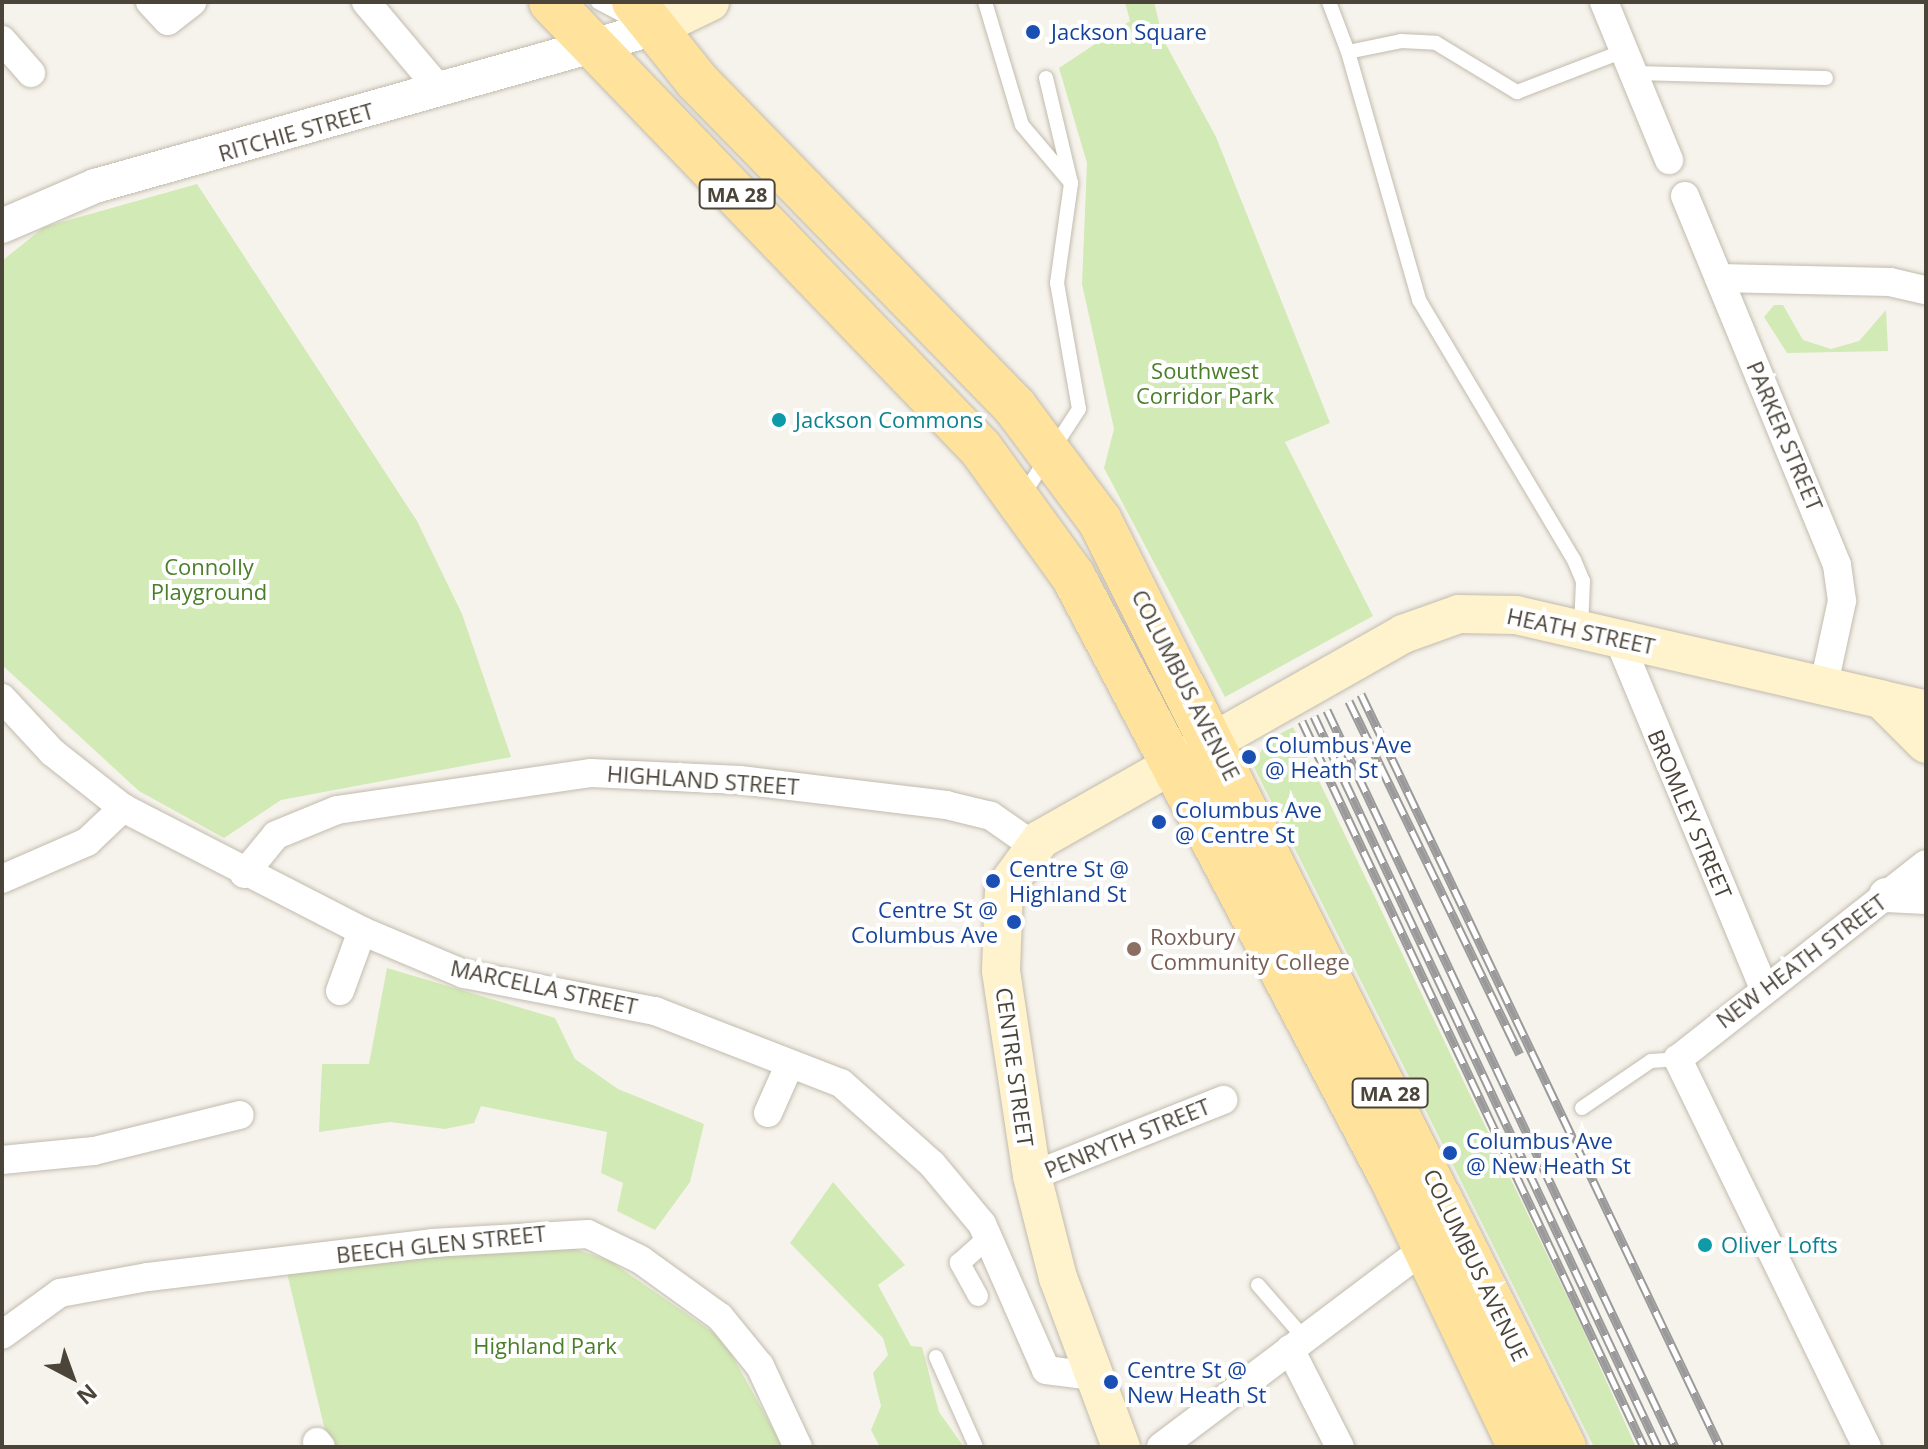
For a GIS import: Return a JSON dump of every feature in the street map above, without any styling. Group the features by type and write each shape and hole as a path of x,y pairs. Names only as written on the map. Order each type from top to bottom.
{"main road":[{"name":"COLUMBUS AVENUE","path":"551,2 618,18 697,81 1053,452 1119,553 1564,1447"},
{"path":"618,18 710,2"},
{"name":"COLUMBUS AVENUE","path":"618,18 973,440 1020,500 1103,625 1426,1247 1520,1447"},
{"name":"HEATH STREET","path":"1174,762 1447,616 1501,613 1877,695 1926,710"},
{"path":"1877,695 1926,744"},
{"name":"CENTRE STREET","path":"1121,1447 1092,1376 1032,1176 999,917 1008,881 1034,846 1174,762"}],"street":[{"path":"150,2 168,21 192,2"},
{"path":"366,2 440,90"},
{"path":"1604,2 1669,160"},
{"name":"RITCHIE STREET","path":"2,226 95,186 440,90 618,18"},
{"path":"2,40 31,73"},
{"name":"PARKER STREET","path":"1685,196 1837,565 1842,601 1824,684"},
{"path":"1719,278 1890,282 1926,290"},
{"name":"BROMLEY STREET","path":"1618,638 1764,989"},
{"name":"MARCELLA STREET","path":"2,698 52,752 123,808 244,874 362,931 464,974 655,1011 788,1068 858,1094 932,1164 989,1237 1038,1360 1046,1370 1092,1376"},
{"name":"HIGHLAND STREET","path":"244,874 276,835 337,810 591,773 740,780 946,805 991,816 1034,846"},
{"path":"2,879 87,842 123,808"},
{"name":"NEW HEATH STREET","path":"1678,1059 1926,864"},
{"path":"1886,895 1926,897"},
{"path":"340,991 362,931"},
{"path":"1678,1059 1867,1447"},
{"path":"768,1113 788,1068"},
{"name":"PENRYTH STREET","path":"1032,1176 1223,1100"},
{"path":"2,1160 94,1151 240,1115"},
{"name":"BEECH GLEN STREET","path":"2,1335 60,1293 148,1277 432,1243 588,1234 641,1260 720,1317 760,1366 798,1447"},
{"path":"978,1296 960,1263 989,1237"},
{"path":"1161,1447 1426,1247"},
{"path":"1297,1343 1340,1447"}],"lane":[{"path":"985,2 1022,125 1071,183"},
{"path":"1329,2 1348,52 1419,300 1574,560 1583,581 1581,630"},
{"path":"1348,52 1401,41 1436,43 1517,92 1629,62 1826,78"},
{"path":"1020,500 1079,409 1059,267 1071,183 1046,78"},
{"path":"1582,1108 1651,1061 1678,1059"},
{"path":"1258,1285 1297,1343"},
{"path":"936,1357 976,1447"}],"green space":[{"name":"Southwest Corridor Park","path":"1125,2 1154,2 1163,39 1216,137 1330,423 1285,442 1373,616 1225,697 1104,468 1114,429 1082,284 1087,163 1059,68 1130,21"},
{"name":"Connolly Playground","path":"197,184 417,521 462,614 511,757 281,800 224,838 139,791 2,665 2,261 44,227"},
{"path":"1774,305 1783,305 1803,340 1831,349 1859,341 1886,310 1888,351 1787,353 1764,317"},
{"path":"1293,727 1580,1323 1636,1447 1594,1447 1253,765 1268,740"},
{"path":"387,968 555,1018 575,1059 618,1089 704,1124 690,1182 655,1230 617,1211 623,1183 601,1173 607,1132 481,1106 474,1123 445,1129 390,1122 319,1132 322,1064 369,1064"},
{"path":"833,1182 905,1265 878,1285 911,1346 922,1347 939,1412 964,1447 880,1447 871,1430 881,1406 873,1373 888,1355 883,1338 790,1243"},
{"name":"Highland Park","path":"555,1242 610,1261 723,1339 783,1447 329,1447 287,1273"}],"railway":[{"path":"1361,694 1720,1447"},
{"path":"1349,701 1520,1054"},
{"path":"1327,710 1675,1447"},
{"path":"1314,716 1658,1447"},
{"path":"1302,721 1644,1447"}],"place":[{"name":"Jackson Square","path":"1033,32"},
{"name":"Jackson Commons","path":"779,420"},
{"name":"Columbus Ave @ Heath St","path":"1249,757"},
{"name":"Columbus Ave @ Centre St","path":"1159,822"},
{"name":"Centre St @ Highland St","path":"993,881"},
{"name":"Centre St @ Columbus Ave","path":"1014,922"},
{"name":"Roxbury Community College","path":"1134,949"},
{"name":"Columbus Ave @ New Heath St","path":"1450,1153"},
{"name":"Oliver Lofts","path":"1705,1245"},
{"name":"Centre St @ New Heath St","path":"1111,1382"}]}
